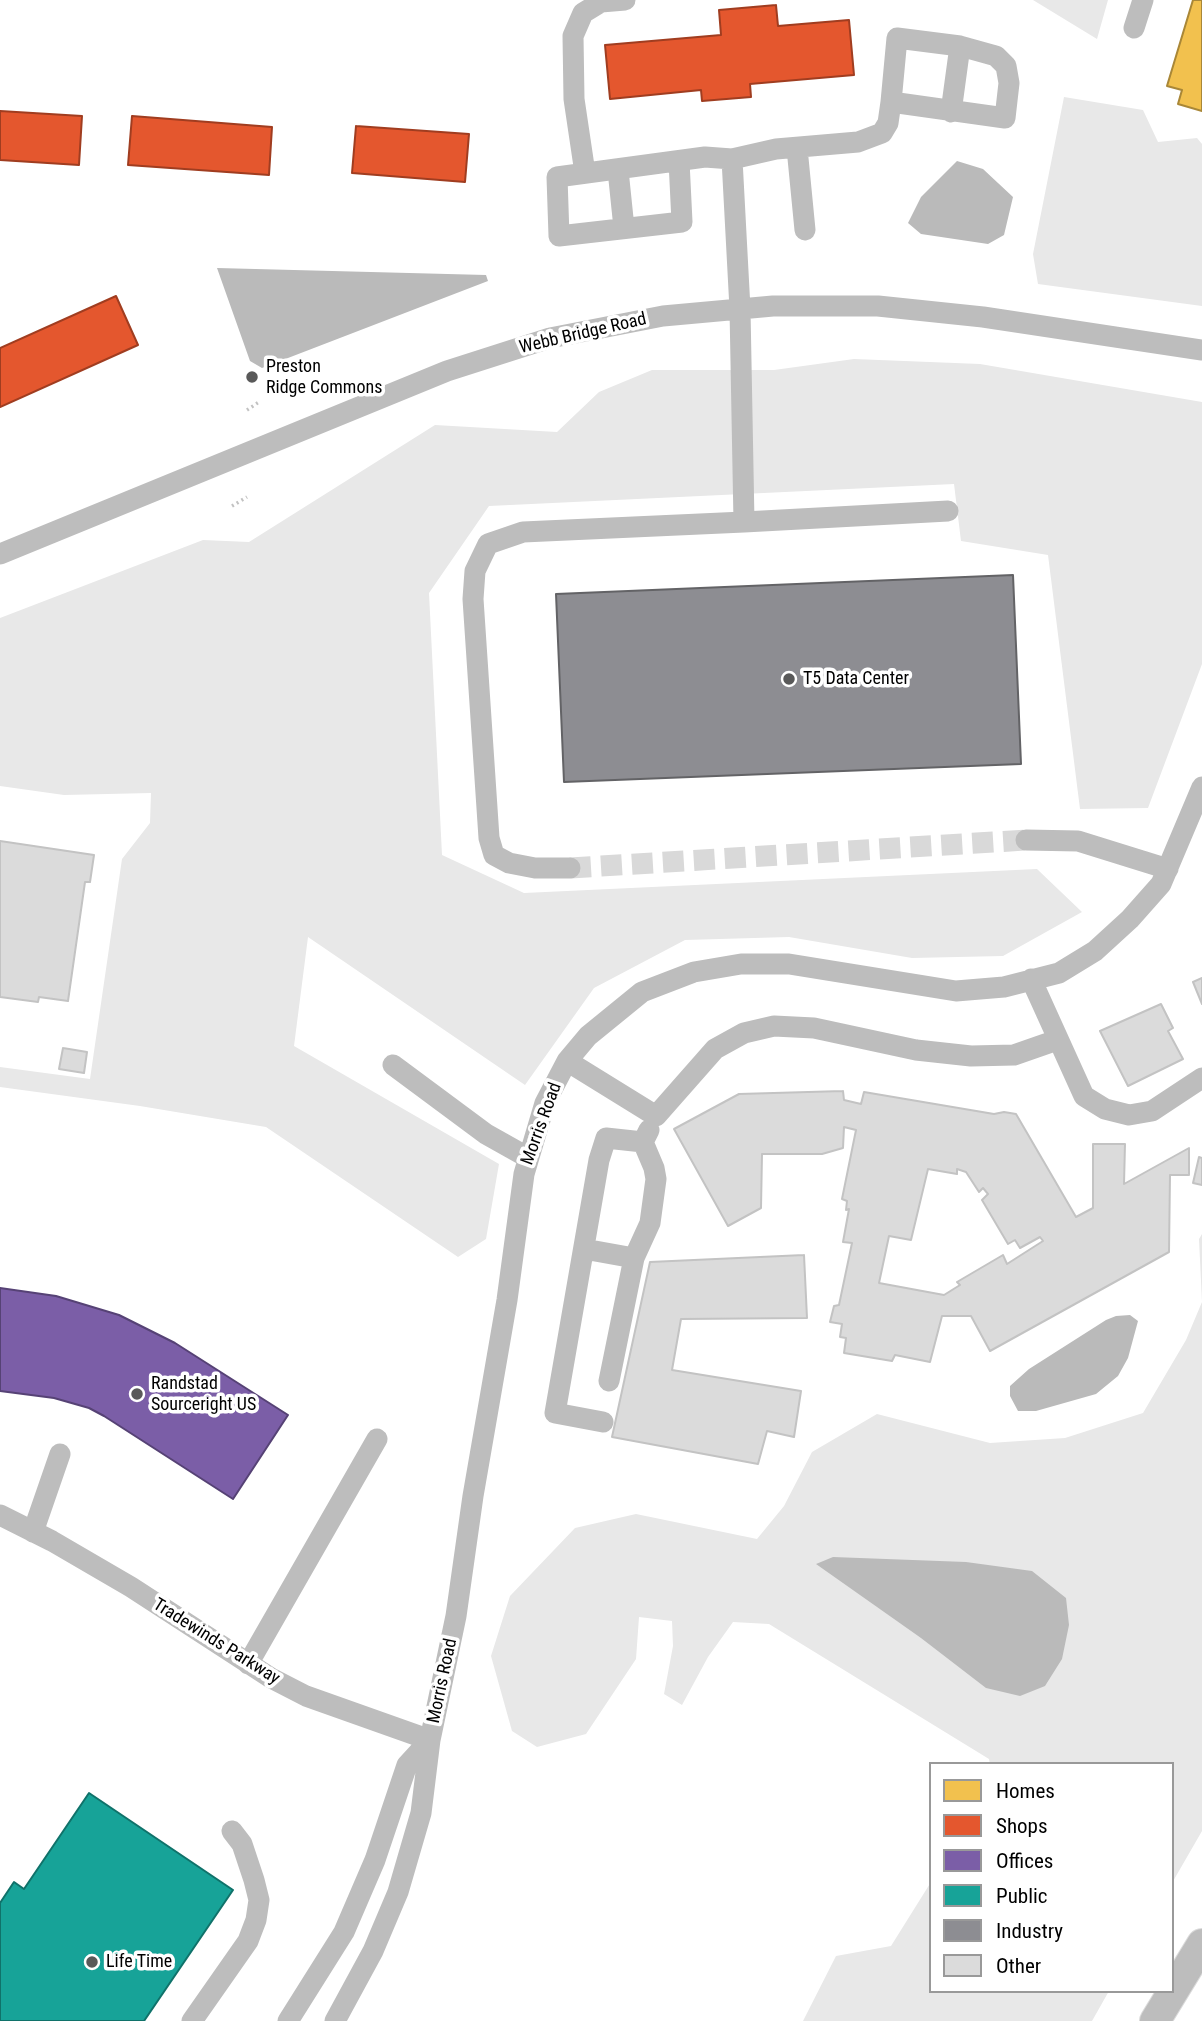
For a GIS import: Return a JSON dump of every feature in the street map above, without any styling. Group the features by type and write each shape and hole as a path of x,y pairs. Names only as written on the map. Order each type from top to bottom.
{"highway":[{"path":"1174,1990 1202,1944"},
{"path":"1155,2021 1172,1993"}],"street":[{"path":"585,173 574,99 573,36 583,13 601,2 625,0"},
{"path":"1134,28 1143,0"},
{"path":"679,161 682,222 559,236 557,177 705,157 732,159 776,149 858,142 882,133 888,123 897,38 960,46 996,56 1006,66 1009,83 1005,118 891,102"},
{"path":"951,112 960,46"},
{"path":"797,148 806,230"},
{"path":"732,159 740,309 744,523"},
{"path":"618,170 624,228"},
{"name":"Webb Bridge Road","path":"0,554 447,371 550,338 663,316 773,306 878,306 983,317 1202,350"},
{"path":"1172,345 1202,355"},
{"path":"569,868 535,868 509,863 494,855 489,838 473,599 475,571 488,544 523,532 948,511"},
{"name":"Morris Road","path":"335,2021 373,1951 398,1892 421,1813 430,1740 456,1616 527,1157 545,1102 567,1061 588,1036 642,992 694,972 741,964 789,964 956,991 1004,987 1059,973 1095,951 1130,919 1161,884 1202,787"},
{"path":"1026,841 1078,841 1168,869"},
{"path":"1031,979 1084,1096 1105,1109 1129,1115 1152,1111 1202,1078"},
{"path":"609,1381 634,1258 650,1223 656,1179 643,1142 656,1116 715,1049 744,1033 774,1026 814,1028 916,1050 971,1056 1014,1055 1058,1040"},
{"path":"567,1061 656,1116"},
{"path":"393,1065 486,1134 527,1157"},
{"path":"603,1422 555,1413 599,1160 606,1139 643,1142"},
{"path":"584,1250 634,1258"},
{"path":"248,1664 377,1439"},
{"path":"33,1532 60,1454"},
{"name":"Tradewinds Parkway","path":"4,1520 33,1532 131,1587 248,1664 306,1696 430,1740"},
{"name":"Morris Road","path":"288,2021 344,1932 375,1860 407,1765 430,1740"},
{"path":"192,2021 248,1941 256,1920 258,1900 254,1880 242,1844 232,1831"}],"path":[{"path":"247,410 259,402"},
{"path":"232,506 247,497"}],"shaded area":[{"path":"1033,0 1108,0 1097,39"},
{"path":"1064,97 1143,110 1158,142 1197,138 1202,144 1202,306 1038,284 1033,254"},
{"path":"957,161 983,169 1013,197 1004,235 988,244 921,234 908,223 921,197"},
{"path":"217,268 486,275 488,281 262,368 250,361"},
{"path":"854,359 980,364 1202,402 1202,664 1148,808 1080,809 1048,555 961,541 954,484 489,506 429,593 442,855 524,893 1037,869 1082,912 1003,956 912,958 789,937 685,940 594,988 525,1085 308,937 294,1046 499,1164 486,1239 458,1257 266,1127 0,1087 0,1067 90,1079 122,859 150,823 151,793 64,795 0,786 0,618 203,540 249,542 435,425 557,432 599,392 652,370 774,370"},
{"path":"1202,1234 1202,1302 1199,1239"},
{"path":"1202,1302 1202,1831 1174,1880 1174,1762 990,1762 989,1759 769,1624 733,1622 708,1657 682,1705 664,1694 673,1646 672,1621 639,1617 636,1659 586,1734 537,1747 512,1731 491,1656 510,1596 575,1528 636,1514 757,1539 784,1506 812,1452 877,1414 990,1443 1065,1438 1143,1413 1186,1340"},
{"path":"1130,1315 1138,1321 1128,1358 1118,1376 1096,1394 1036,1411 1018,1411 1010,1396 1010,1386 1029,1369 1106,1320"},
{"path":"833,1557 966,1562 1032,1571 1066,1598 1069,1625 1062,1659 1045,1686 1020,1696 986,1688 816,1564"},
{"path":"929,1885 929,1993 1108,1993 1092,2021 803,2021 836,1956 891,1946"}],"building: Homes":[{"path":"1193,0 1202,0 1202,111 1178,104 1182,90 1167,86"}],"building: Shops":[{"path":"776,5 778,26 849,20 854,75 750,84 751,97 702,101 701,90 610,99 605,45 721,35 719,10"},
{"path":"0,111 82,116 79,165 0,160"},
{"path":"132,116 272,127 269,175 128,165"},
{"path":"356,126 469,134 465,182 352,173"},
{"path":"116,296 138,345 0,407 0,348"}],"building: Offices":[{"name":"Randstad Sourceright US","path":"0,1288 56,1296 119,1315 175,1343 288,1415 233,1499 89,1408 54,1398 0,1391"}],"building: Public":[{"name":"Life Time","path":"89,1793 233,1890 144,2021 0,2021 0,1903 14,1882 24,1889"}],"building: Industry":[{"name":"T5 Data Center","path":"1013,575 1021,764 564,782 556,594"}],"building: Other":[{"path":"0,841 94,855 90,882 85,882 68,1001 39,997 38,1002 0,997"},
{"path":"1202,978 1202,1004 1193,982"},
{"path":"1161,1004 1173,1028 1168,1031 1183,1059 1128,1086 1100,1031"},
{"path":"63,1048 87,1052 84,1073 59,1069"},
{"path":"843,1091 844,1100 861,1104 864,1092 994,1114 1016,1114 1076,1217 1093,1208 1093,1144 1125,1144 1124,1184 1189,1148 1189,1175 1170,1175 1169,1252 990,1351 971,1316 942,1316 930,1362 895,1355 892,1361 844,1353 846,1338 840,1337 842,1324 830,1322 834,1306 839,1305 852,1243 843,1242 849,1209 846,1210 847,1201 842,1199 856,1130 844,1127 843,1148 822,1154 762,1154 761,1208 728,1226 674,1129 739,1094","holes":["928,1169 957,1174 957,1169 966,1172 979,1192 983,1188 988,1194 982,1200 1008,1244 1015,1240 1020,1248 1040,1237 1043,1241 1007,1264 1003,1255 957,1282 960,1285 944,1295 879,1283 889,1236 911,1240"]},
{"path":"1199,1157 1202,1158 1202,1185 1193,1183"},
{"path":"804,1255 807,1318 681,1319 672,1370 801,1391 794,1437 767,1431 758,1464 612,1437 650,1262"}],"tunnel":[{"path":"570,868 1026,840"}],"place":[{"name":"Preston Ridge Commons","path":"252,377"},
{"name":"T5 Data Center","path":"789,679"},
{"name":"Randstad Sourceright US","path":"137,1394"},
{"name":"Life Time","path":"92,1962"}]}
